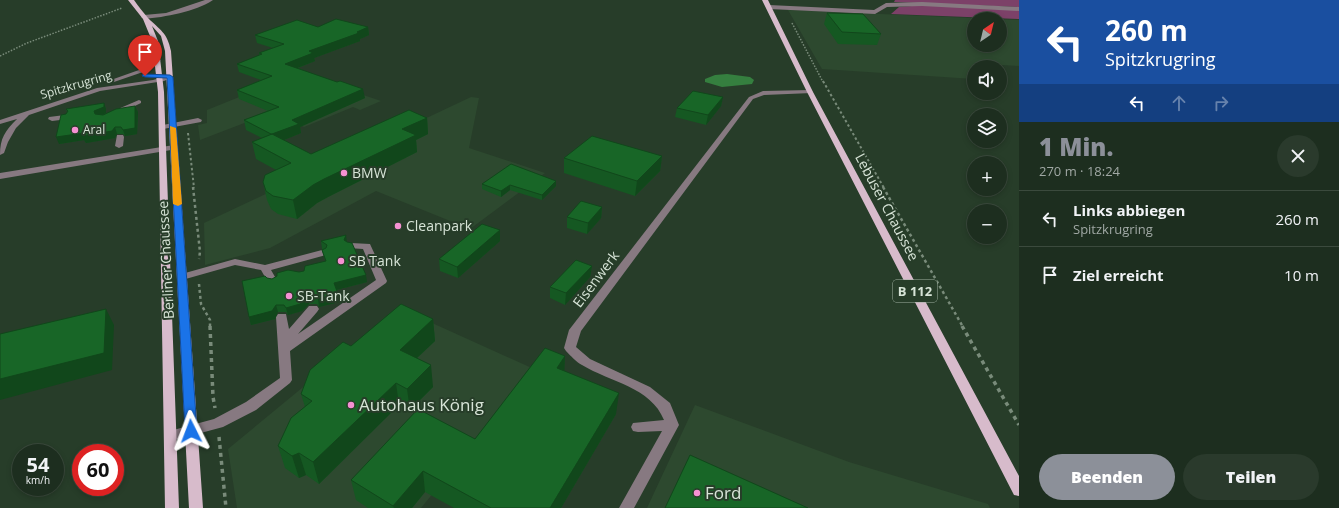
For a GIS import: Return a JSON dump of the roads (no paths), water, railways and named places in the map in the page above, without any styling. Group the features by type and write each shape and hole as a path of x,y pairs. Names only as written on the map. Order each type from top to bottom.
{"main road":[{"name":"Berliner Chaussee","path":"131,0 145,18 159,29 166,39 170,77 173,125 169,148 172,508"},
{"name":"Lebuser Chaussee","path":"765,0 810,92 1019,490"},
{"name":"Berliner Chaussee","path":"145,18 155,41 161,92 163,127 169,148 182,276 196,508"}],"street":[{"path":"155,16 195,0"},
{"path":"145,18 166,15 210,0"},
{"path":"769,7 875,12 886,4 1019,8"},
{"name":"Spitzkrugring","path":"0,118 37,104 141,71 158,60"},
{"name":"Spitzkrugring","path":"116,79 132,76 159,78"},
{"name":"Spitzkrugring","path":"0,122 115,85 170,77"},
{"name":"Eisenwerk","path":"672,425 665,406 646,390 586,362 570,348 575,330 751,98 763,93 810,92"},
{"name":"Spitzkrugring","path":"1,147 20,119 31,111"},
{"path":"52,119 65,117"},
{"path":"163,127 198,120"},
{"path":"119,146 120,137"},
{"path":"0,176 169,148"},
{"path":"284,345 382,281 367,246 351,246"},
{"path":"265,268 322,253"},
{"path":"182,276 234,262 286,272"},
{"path":"265,268 273,282"},
{"path":"284,345 313,309"},
{"path":"171,436 218,424 252,406 286,380 282,317"},
{"path":"638,426 672,425"},
{"path":"626,508 672,425"}],"place":[{"name":"Aral","path":"75,130"},
{"name":"BMW","path":"344,173"},
{"name":"Cleanpark","path":"398,226"},
{"name":"SB Tank","path":"341,261"},
{"name":"SB-Tank","path":"289,296"},
{"name":"Autohaus König","path":"351,405"},
{"name":"Ford","path":"697,493"}]}
